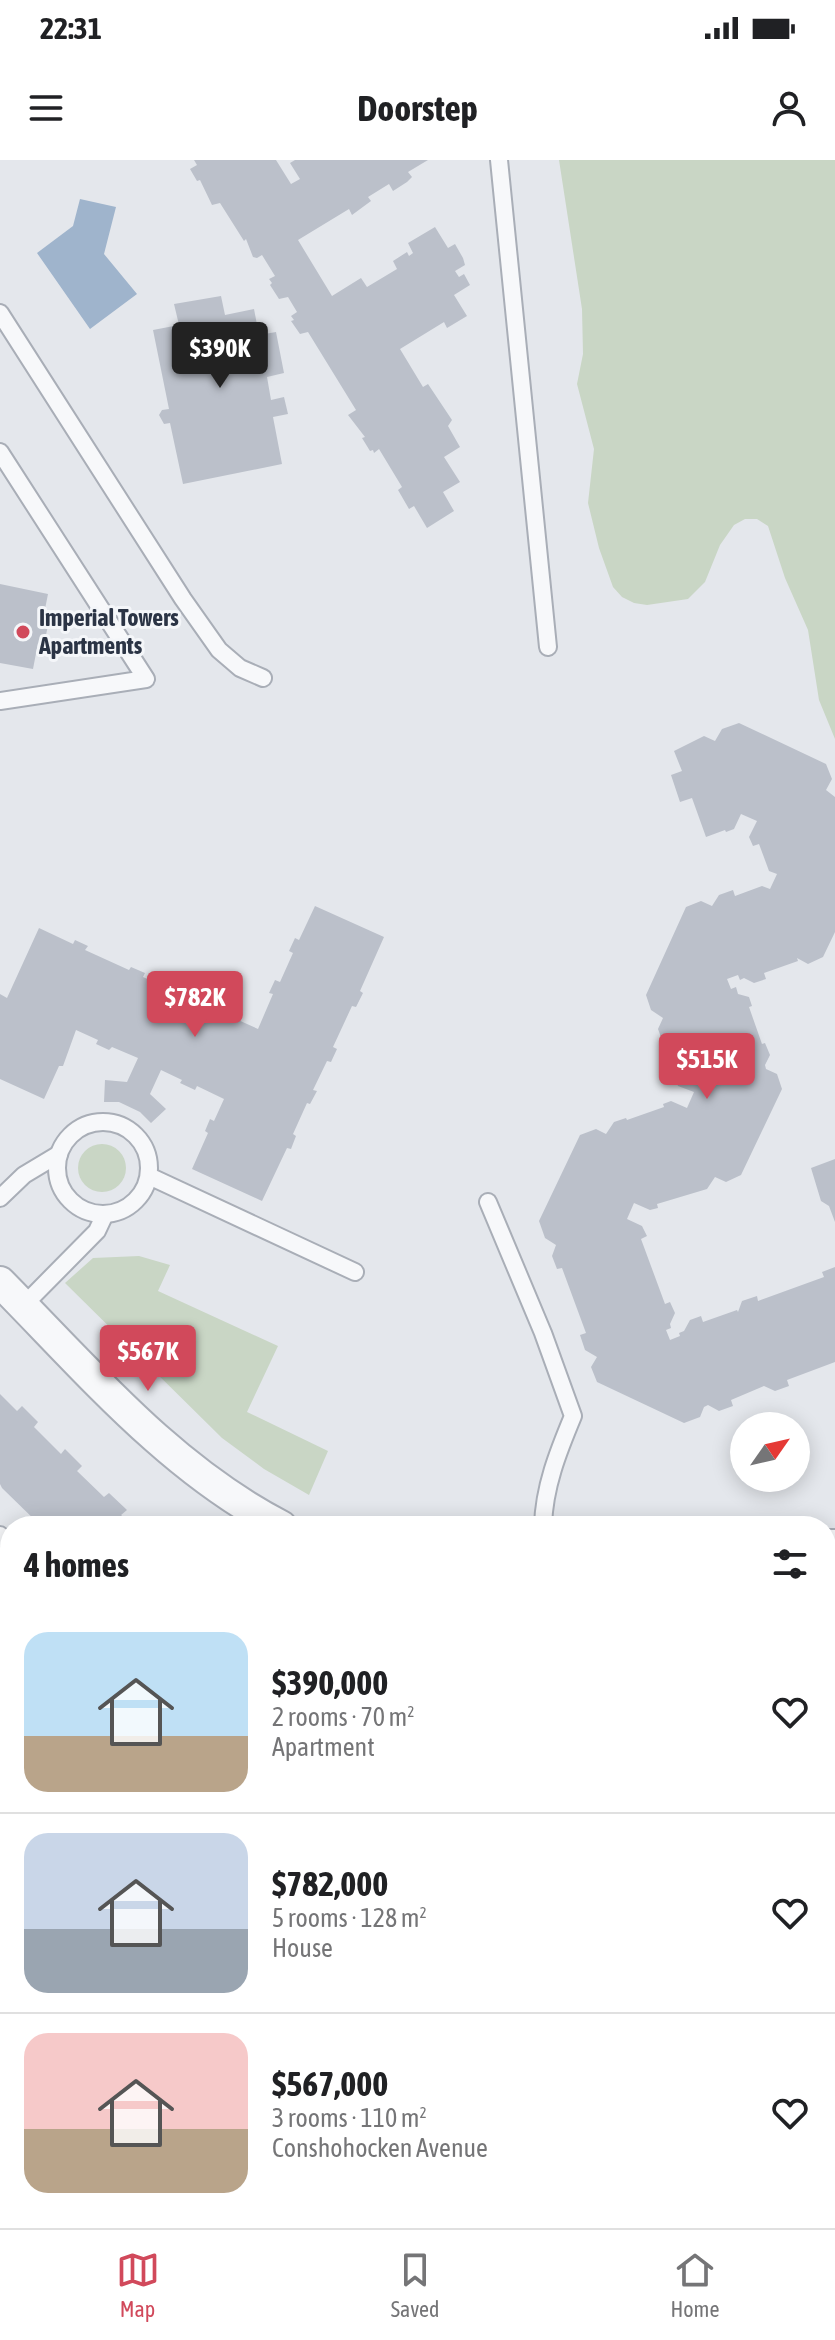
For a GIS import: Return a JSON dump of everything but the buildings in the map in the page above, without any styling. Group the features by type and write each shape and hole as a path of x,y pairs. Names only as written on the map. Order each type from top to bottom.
{"street":[{"path":"0,1282 156,1439 207,1482 258,1516"}],"lane":[{"path":"499,160 548,647"},
{"path":"0,313 219,650 240,668 263,678"},
{"path":"0,452 146,679 0,701"},
{"path":"0,1198 24,1175 59,1154 69,1137 80,1127 94,1122 123,1126 144,1147 149,1161 149,1176 144,1191 121,1211 105,1214 90,1212 76,1205 65,1193 59,1179 59,1154"},
{"path":"149,1176 355,1272"},
{"path":"488,1202 543,1333 573,1416 552,1469 544,1516"},
{"path":"23,1306 97,1231 105,1214"}],"green space":[{"path":"559,160 835,160 835,739 819,700 808,630 785,578 768,526 757,519 745,519 734,525 720,545 705,582 688,599 647,605 634,603 622,597 613,587 588,503 594,449 577,384 583,354 582,309"},
{"path":"102,1144 119,1151 126,1168 119,1185 102,1192 85,1185 78,1168 85,1151"},
{"path":"139,1256 170,1265 158,1291 278,1346 247,1412 328,1451 309,1495 264,1469 222,1438 65,1283 93,1258"}],"water":[{"path":"80,199 116,207 104,254 137,294 90,329 37,253 73,226"}],"place":[{"name":"Imperial Towers Apartments","path":"23,632"}]}
